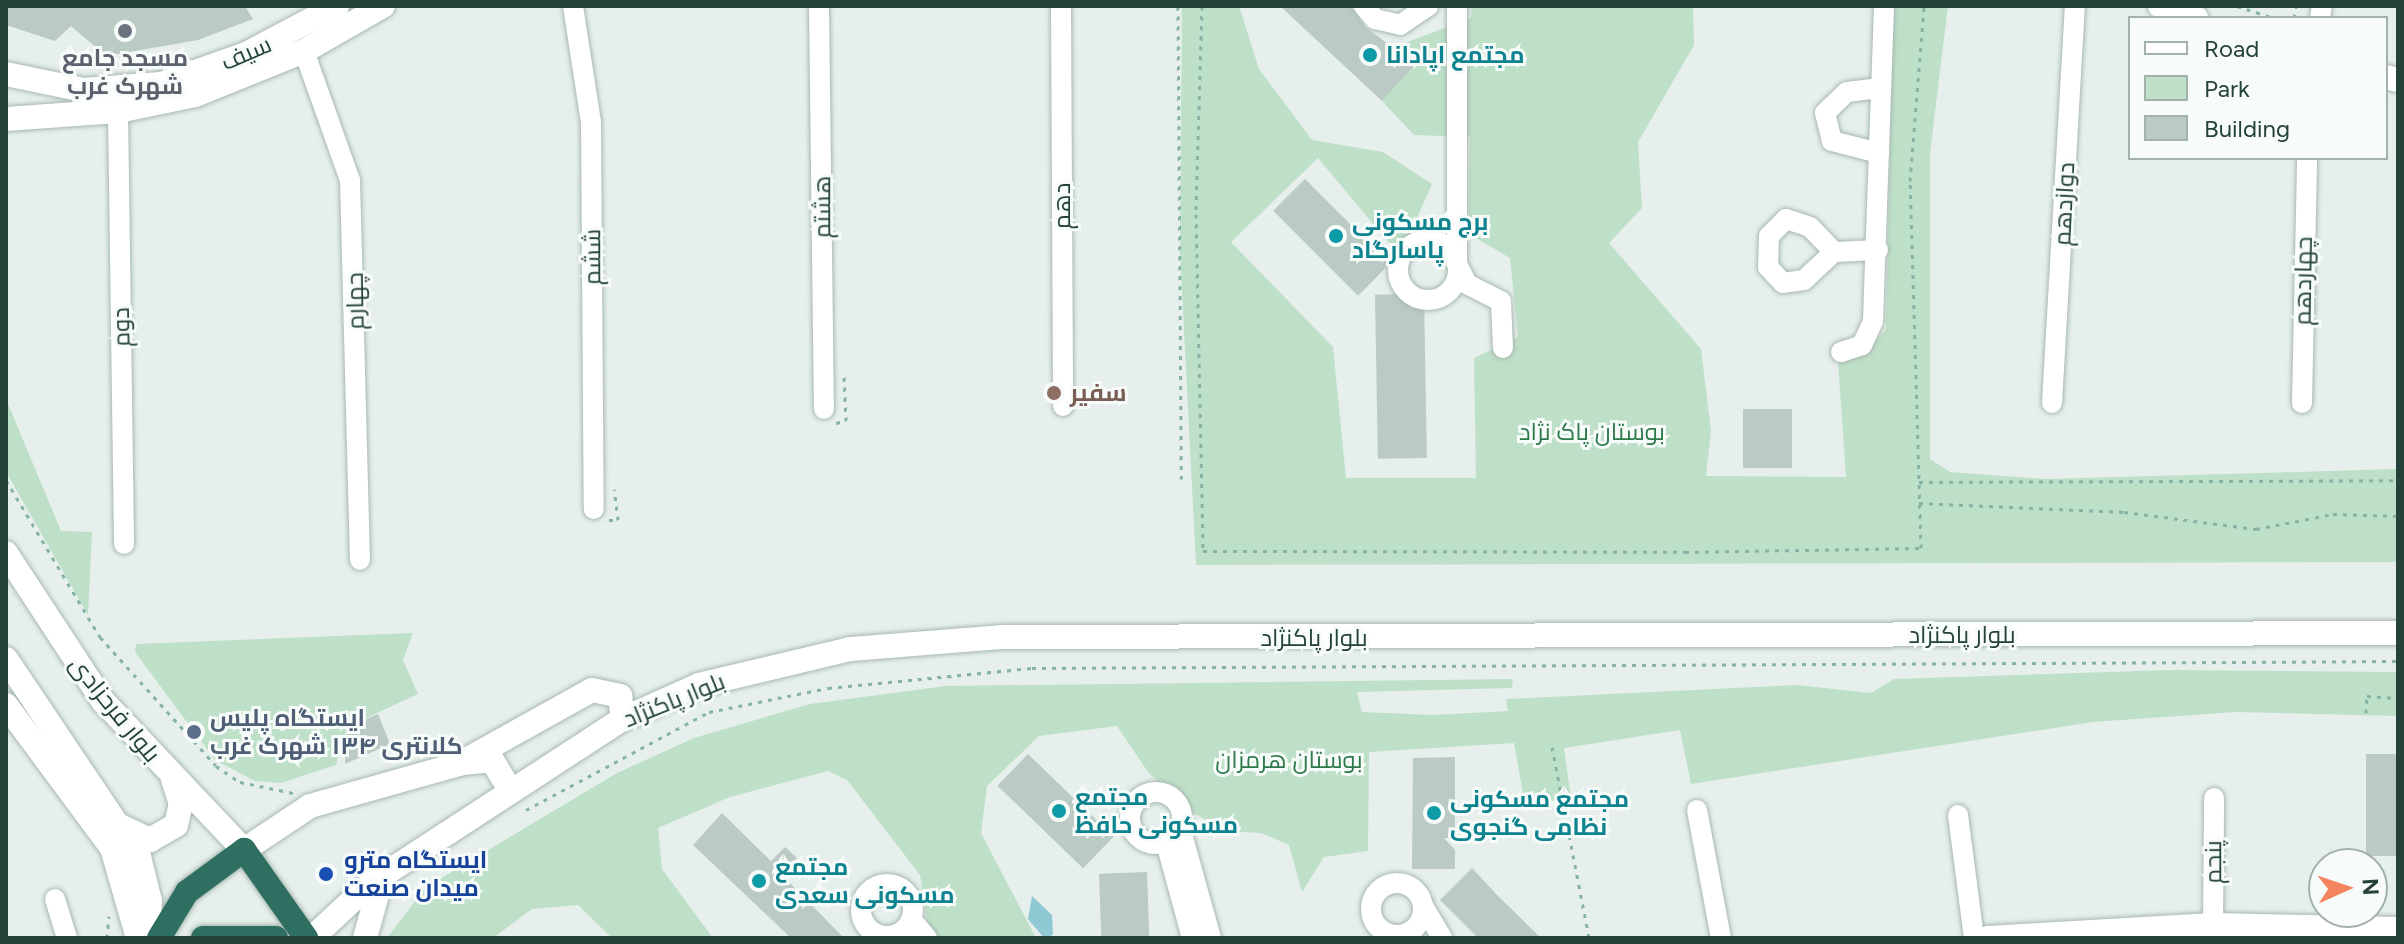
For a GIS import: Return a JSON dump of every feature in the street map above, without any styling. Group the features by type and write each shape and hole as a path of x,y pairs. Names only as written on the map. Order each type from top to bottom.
{"highway":[{"path":"159,938 187,892 244,850 306,938"},
{"path":"203,938 276,938"}],"main road":[{"name":"سیف","path":"6,74 116,91 215,67 299,41 337,6"},
{"path":"6,119 118,111 195,95 299,41 383,6"},
{"path":"2160,6 2190,16"},
{"name":"بلوار فرحزادی","path":"6,553 103,701 171,777 244,850"},
{"name":"بلوار پاکنژاد","path":"312,938 382,877 510,790 623,719 699,685 914,641 2398,633"},
{"path":"6,659 122,827 144,869 148,938"},
{"name":"بلوار پاکنژاد","path":"244,850 310,806 459,764 592,690 620,696 623,719"},
{"path":"6,705 112,848 138,938"},
{"path":"459,764 492,760 510,790"},
{"path":"122,827 150,840 176,825 181,804 171,777"},
{"path":"365,938 382,877"},
{"path":"1988,938 2213,925 2398,929"}],"street":[{"name":"ششم","path":"573,6 591,122 594,509"},
{"name":"هشتم","path":"819,6 824,409"},
{"name":"دهم","path":"1061,6 1063,406"},
{"path":"1364,6 1375,19 1400,25 1428,6"},
{"path":"1457,6 1457,264 1467,284 1501,301 1503,348"},
{"path":"1841,352 1868,337 1878,250 1884,6"},
{"name":"دوازدهم","path":"2052,403 2075,6"},
{"name":"چهارم","path":"299,41 350,180 360,560"},
{"path":"1879,153 1832,141 1825,113 1847,92 1881,88"},
{"name":"دوم","path":"118,111 124,544"},
{"name":"چهاردهم","path":"2302,403 2307,160"},
{"path":"1834,252 1878,250"},
{"path":"1180,827 1166,843 1148,844 1134,833 1136,801 1167,795 1179,807 1180,827 1211,938"},
{"name":"پنجم","path":"2213,925 2214,798"},
{"path":"1697,810 1721,938"},
{"path":"1958,815 1974,938"},
{"path":"1166,843 1192,938"},
{"path":"911,919 898,936 879,935 865,925 860,908 867,892 898,886 910,898 911,919 927,938"},
{"path":"55,899 67,938"},
{"path":"1420,923 1442,938"}],"path":[{"path":"1178,6 1181,479"},
{"path":"1202,6 1196,214 1203,551 1921,548 1910,181 1924,6"},
{"path":"2237,6 2269,16"},
{"path":"6,480 100,637 216,766 240,782 305,795"},
{"path":"1919,482 2398,480"},
{"path":"1919,503 2124,512 2256,529 2333,514 2398,516"},
{"path":"516,815 709,712 828,688 1032,668 2398,661"},
{"path":"2366,713 2367,696 2398,698"},
{"path":"1552,747 1589,938"},
{"path":"107,938 109,904"}],"green space":[{"name":"بوستان پاک نژاد","path":"1182,6 1239,6 1259,69 1312,140 1383,152 1432,184 1400,256 1318,158 1231,242 1333,347 1346,478 1476,478 1474,358 1518,337 1510,258 1469,234 1470,137 1414,135 1382,101 1416,64 1397,46 1471,18 1472,6 1693,6 1694,45 1638,142 1642,208 1609,243 1701,349 1711,431 1706,476 1846,477 1838,362 1868,351 1886,329 1893,6 1948,6 1930,153 1930,459 1950,472 2046,479 2398,469 2398,562 1196,565 1180,252"},
{"path":"6,399 61,531 92,532 88,615 6,472"},
{"path":"413,633 403,660 418,694 347,727 336,765 281,783 255,781 215,760 135,652 136,644"},
{"name":"بوستان هرمزان","path":"2171,670 2398,672 2398,716 2235,712 2093,722 1691,784 1680,730 1564,748 1572,805 1523,794 1514,743 1369,752 1368,851 1324,857 1302,892 1289,845 1261,833 1227,831 1184,808 1148,772 1117,726 1039,736 987,786 981,833 1036,938 930,938 920,875 847,780 828,771 730,797 658,828 662,869 713,938 612,938 578,905 532,909 493,938 387,938 425,888 617,773 694,738 810,704 946,686 1513,679 1512,688 1357,692 1362,712 1433,715 1508,711 1506,699 1798,685 1871,693 1894,679"}],"water":[{"path":"1032,896 1052,915 1053,935 1044,938 1028,919"}],"building":[{"name":"مسجد جامع شهرک غرب","path":"6,6 245,6 253,19 198,40 106,56 71,26 55,41 6,25"},
{"name":"مجتمع اپادانا","path":"1280,6 1351,6 1365,27 1416,64 1382,101"},
{"name":"برج مسکونی پاسارگاد","path":"1305,179 1390,264 1358,296 1273,211"},
{"name":"برج مسکونی پاسارگاد","path":"1424,294 1427,458 1378,459 1375,295"},
{"path":"1743,409 1792,409 1792,468 1743,468"},
{"path":"378,714 390,744 345,764 347,727"},
{"name":"مجتمع مسکونی حافظ","path":"1028,754 1114,837 1083,868 997,786"},
{"path":"2366,754 2398,754 2398,856 2388,856 2388,848 2366,848"},
{"name":"مجتمع مسکونی نظامی گنجوی","path":"1455,757 1455,838 1444,838 1455,850 1455,869 1412,869 1413,758"},
{"name":"مجتمع مسکونی سعدی","path":"722,813 771,861 785,847 797,858 781,874 844,938 791,938 693,845"},
{"name":"مجتمع مسکونی نظامی گنجوی","path":"1472,868 1541,938 1478,938 1440,900"},
{"name":"مجتمع مسکونی حافظ","path":"1147,872 1149,938 1101,938 1099,874"}],"place":[{"name":"مسجد جامع شهرک غرب","path":"125,31"},
{"name":"مجتمع اپادانا","path":"1370,55"},
{"name":"برج مسکونی پاسارگاد","path":"1336,236"},
{"name":"سفیر","path":"1054,393"},
{"name":"ایستگاه پلیس کلانتری ۱۳۴ شهرک غرب","path":"194,732"},
{"name":"مجتمع مسکونی حافظ","path":"1059,811"},
{"name":"مجتمع مسکونی نظامی گنجوی","path":"1434,813"},
{"name":"ایستگاه مترو میدان صنعت","path":"326,874"},
{"name":"مجتمع مسکونی سعدی","path":"759,881"}]}
